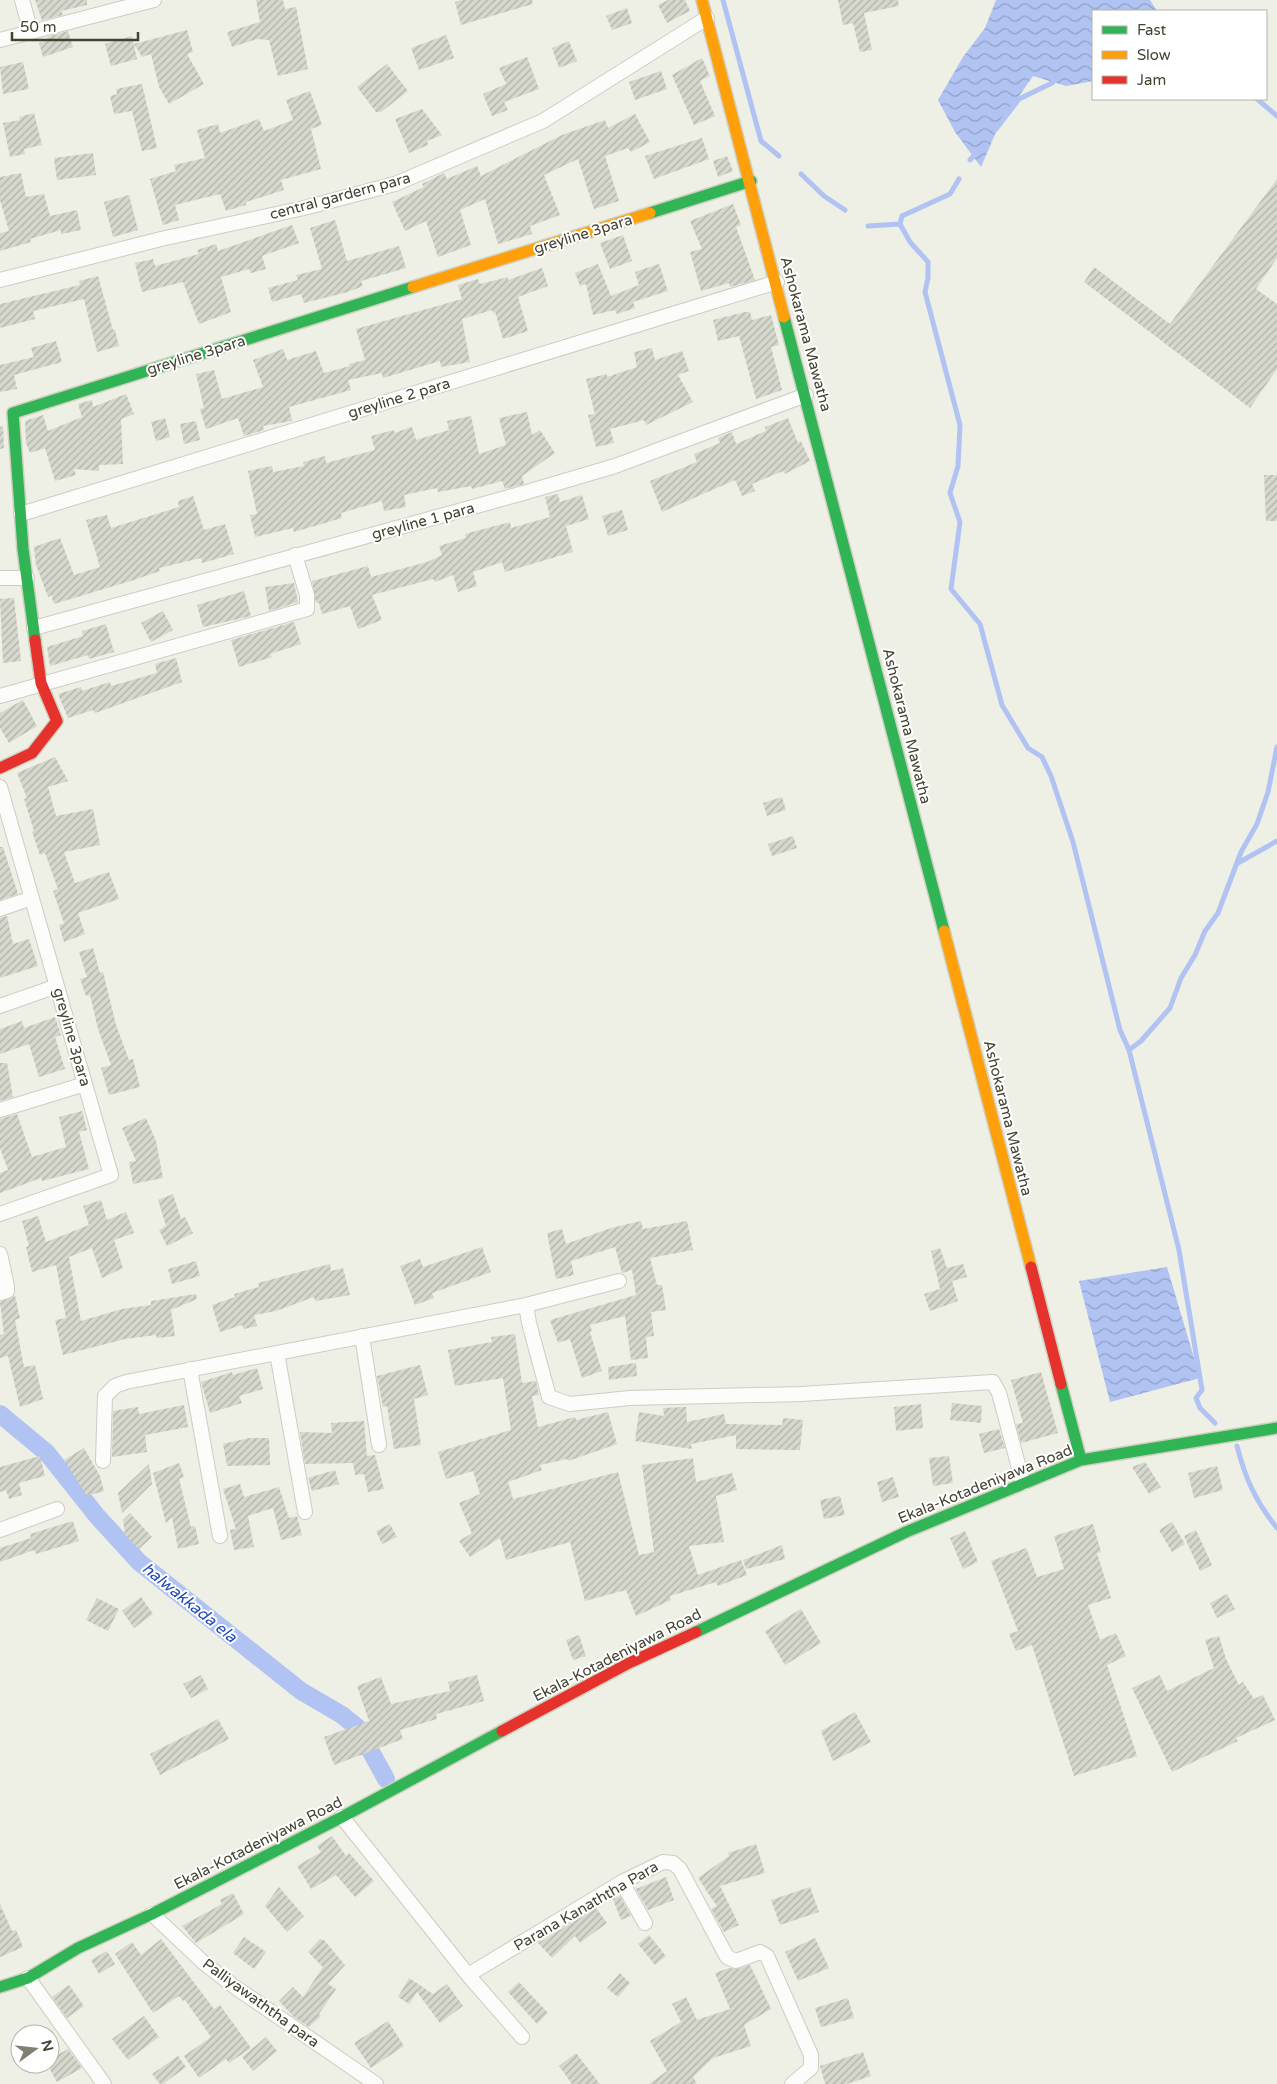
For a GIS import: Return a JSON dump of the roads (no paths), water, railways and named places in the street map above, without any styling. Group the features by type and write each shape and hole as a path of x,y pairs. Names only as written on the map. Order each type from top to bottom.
{"street":[{"path":"22,0 31,32"},
{"path":"0,40 154,0"},
{"name":"Ashokarama Mawatha","path":"702,0 777,282 1081,1460"},
{"name":"central gardern para","path":"0,280 161,239 304,208 395,184 542,121 707,18"},
{"name":"greyline 3para","path":"0,768 32,753 57,721 41,682 27,578 13,413 750,182"},
{"name":"greyline 2 para","path":"21,514 777,282"},
{"name":"greyline 1 para","path":"34,628 615,466 806,396"},
{"path":"0,696 41,682 307,609 307,594 295,555"},
{"path":"0,578 27,578"},
{"name":"greyline 3para","path":"0,786 3,805 32,898 111,1175 0,1214"},
{"path":"0,909 32,898"},
{"path":"0,1006 57,986"},
{"path":"0,1110 85,1084"},
{"path":"0,1254 8,1286 7,1291 0,1293"},
{"path":"104,1461 105,1396 115,1386 126,1382 526,1305 619,1281"},
{"path":"526,1305 549,1397 570,1404 630,1398 800,1394 993,1382 999,1393 1023,1483"},
{"path":"362,1336 380,1445"},
{"path":"277,1353 305,1512"},
{"path":"190,1369 220,1536"},
{"name":"Ekala-Kotadeniyawa Road","path":"0,1987 28,1978 78,1948 152,1914 342,1817 629,1663 906,1532 1081,1460 1277,1428"},
{"path":"0,1530 57,1509"},
{"path":"342,1817 468,1975 522,2037"},
{"name":"Parana Kanaththa Para","path":"468,1975 622,1882 663,1862 673,1863 680,1869 727,1957 736,1962 760,1952 767,1956 811,2055 811,2068 792,2084"},
{"path":"622,1882 645,1923"},
{"name":"Palliyawaththa para","path":"152,1914 205,1964 235,1987 376,2084"},
{"path":"28,1978 104,2084"}],"water":[{"path":"996,0 1150,0 1156,10 1092,10 1092,81 1066,86 1033,76 999,125 981,167 955,132 938,100 963,57 985,28"},
{"path":"1167,1267 1200,1378 1110,1402 1079,1281"}],"waterway":[{"path":"723,0 761,141 779,156"},
{"path":"996,129 1019,99 1052,83 1057,78"},
{"path":"1258,100 1277,116"},
{"path":"970,160 978,151"},
{"path":"801,174 824,196 845,210"},
{"path":"959,179 950,194 902,216 900,224 910,242 928,262 928,278 925,292 960,425 958,466 950,493 960,522 951,589 980,624 1002,705 1028,748 1042,757 1051,776 1073,842 1120,1030 1129,1050 1179,1250 1202,1390 1196,1398 1200,1408 1215,1423"},
{"path":"868,226 900,224"},
{"path":"1129,1050 1141,1041 1170,1008 1181,978 1195,955 1205,931 1218,913 1241,852 1257,824 1268,792 1277,747"},
{"path":"1238,863 1277,841"},
{"name":"halwakkada ela","path":"0,1414 47,1453 97,1516 139,1562 301,1691 342,1715 358,1728 386,1779"},
{"path":"1237,1446 1252,1489 1263,1509 1277,1528"}]}
